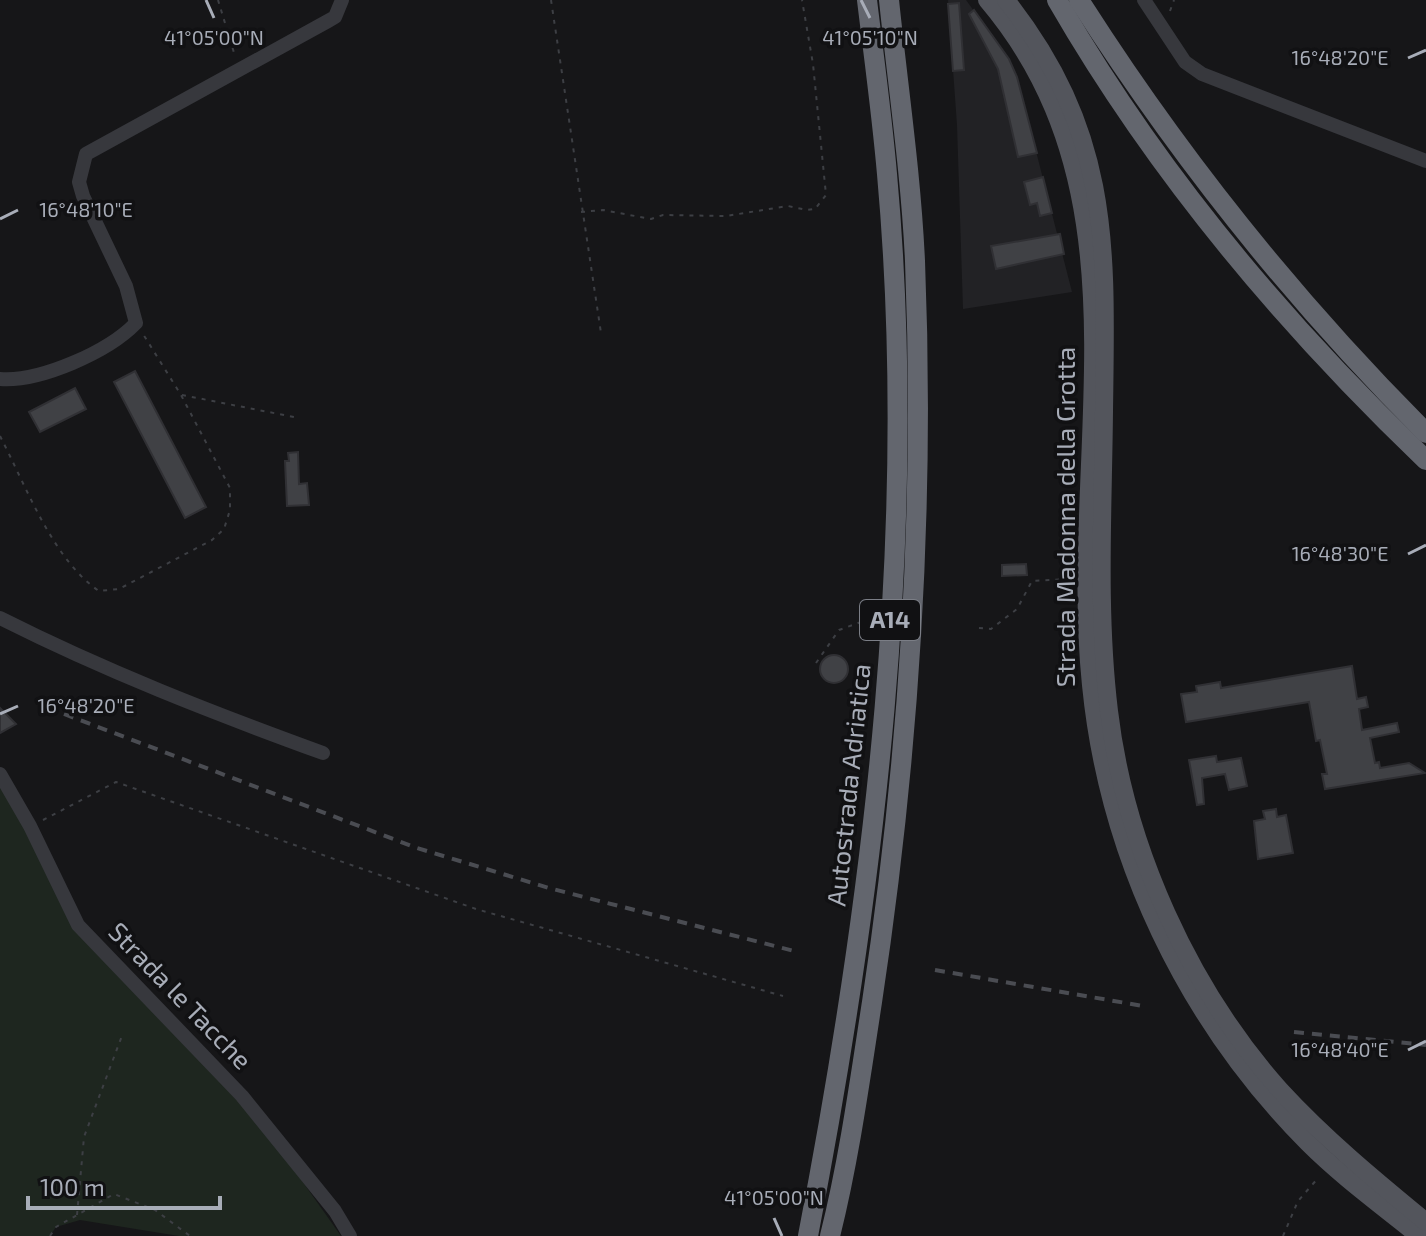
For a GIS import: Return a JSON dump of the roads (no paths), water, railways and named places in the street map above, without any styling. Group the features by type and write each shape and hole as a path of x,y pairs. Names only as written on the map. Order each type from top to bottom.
{"highway":[{"name":"Autostrada Adriatica","path":"808,1236 840,1064 874,826 892,571 893,275 888,174 867,0"},
{"name":"Autostrada Adriatica","path":"830,1236 862,1065 886,906 910,658 916,456 915,259 889,0"},
{"path":"1057,0 1118,97 1249,272 1311,343 1426,460"},
{"path":"1079,0 1158,120 1243,234 1354,362 1426,433"}],"main road":[{"name":"Strada Madonna della Grotta","path":"987,0 1025,51 1057,113 1070,147 1087,219 1092,291 1088,641 1099,744 1116,816 1141,888 1167,948 1214,1027 1278,1111 1331,1164 1419,1236"},
{"name":"Strada Madonna della Grotta","path":"1006,0 1038,46 1064,95 1087,152 1100,209 1106,285 1103,646 1116,755 1137,832 1179,936 1245,1044 1279,1089 1348,1157 1426,1222"}],"street":[{"path":"0,379 21,380 53,372 124,335 136,323 126,286 83,196 79,182 86,154 335,17 342,0"},
{"path":"1144,0 1185,62 1202,74 1426,161"},
{"path":"0,618 138,684 323,753"},
{"name":"Strada le Tacche","path":"0,774 30,826 78,925 242,1096 335,1211 350,1236"}],"railway":[{"path":"64,714 417,848 549,888 794,951"},
{"path":"935,970 1143,1006"},
{"path":"1294,1032 1426,1045"}]}
